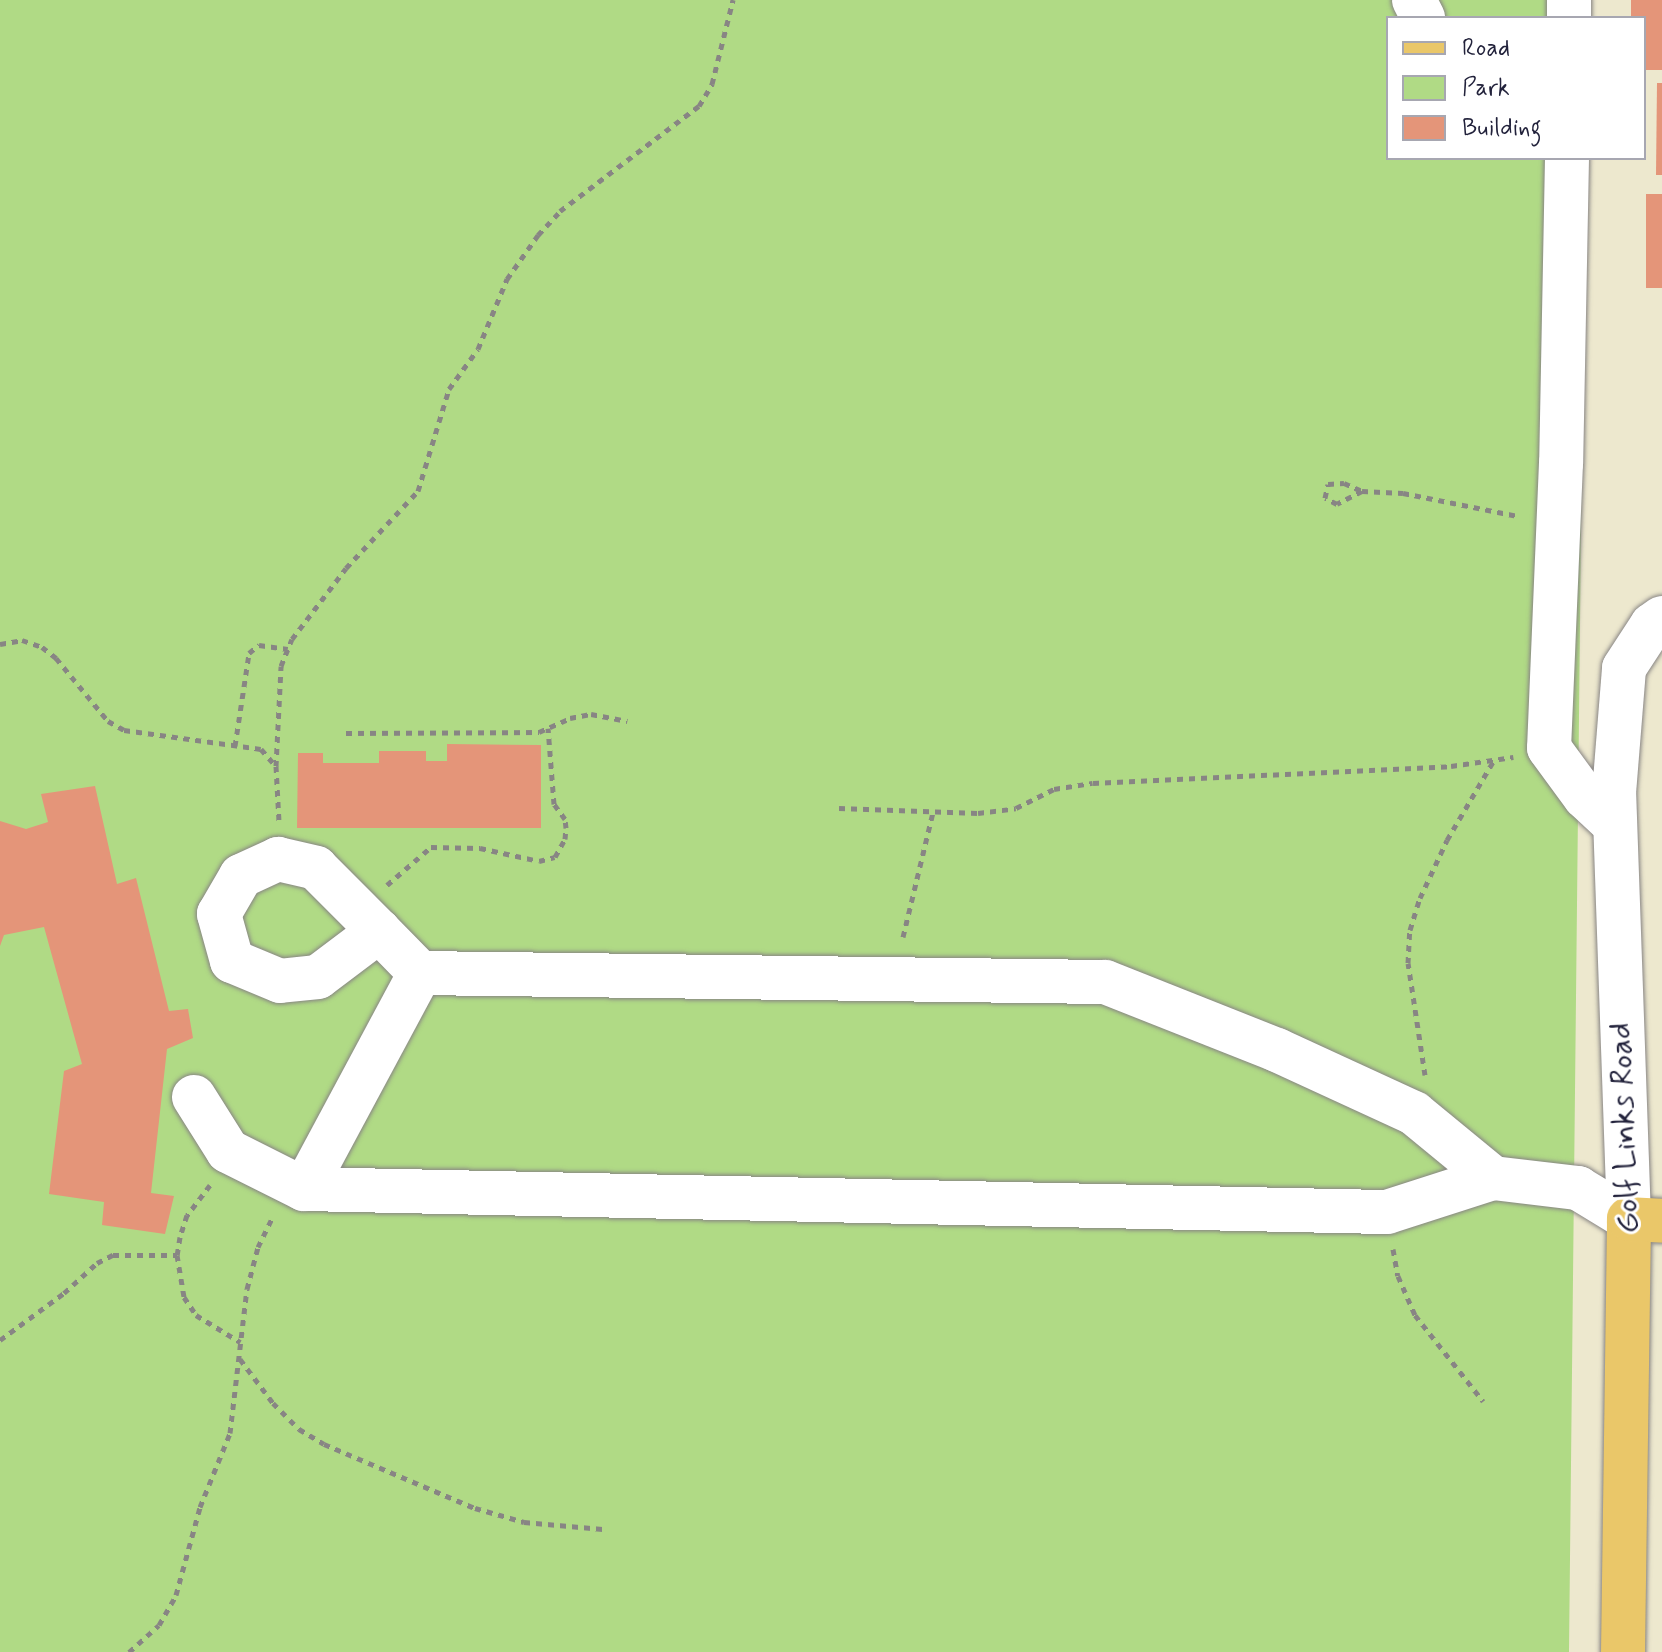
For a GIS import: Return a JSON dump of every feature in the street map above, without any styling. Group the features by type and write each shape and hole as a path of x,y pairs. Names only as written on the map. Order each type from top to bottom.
{"main road":[{"name":"Golf Links Road","path":"1623,1652 1645,1220"}],"street":[{"path":"1567,160 1559,524 1549,748 1585,797 1615,825"},
{"name":"Golf Links Road","path":"1645,1220 1615,825 1624,668 1652,625 1662,618"},
{"path":"370,922 318,977 280,981 232,961 219,914 241,876 278,859 316,868 370,922 420,973 1105,982 1277,1050 1414,1113 1493,1178"},
{"path":"296,1186 420,973"},
{"path":"194,1097 228,1151 296,1186 1387,1212 1493,1178 1578,1188 1645,1220"}],"path":[{"path":"278,859 276,766 281,666 288,649 318,602 418,491 449,389 478,349 507,279 538,235 560,211 699,106 712,84 733,0"},
{"path":"1362,491 1337,504 1325,498 1328,484 1344,483 1362,491 1403,493 1559,524"},
{"path":"0,644 22,640 42,647 56,658 108,721 124,730 261,749 276,766"},
{"path":"235,746 249,653 259,645 288,649"},
{"path":"346,733 539,732 570,718 591,714 627,721"},
{"path":"370,922 431,847 480,848 539,861 555,857 565,839 566,828 565,819 554,804 548,728"},
{"path":"839,808 978,813 1016,808 1054,789 1093,783 1494,761 1549,748"},
{"path":"1434,1129 1410,976 1410,930 1420,898 1447,840 1494,761"},
{"path":"903,937 933,812"},
{"path":"239,1156 202,1193 187,1215 177,1255 184,1297 196,1315 240,1342"},
{"path":"129,1652 159,1625 176,1595 200,1507 230,1433 247,1289 258,1247 296,1186"},
{"path":"1387,1212 1398,1276 1415,1315 1483,1401"},
{"path":"0,1340 64,1293 97,1263 113,1255 177,1255"},
{"path":"239,1358 273,1403 299,1429 324,1444 475,1508 524,1522 603,1529"}],"green space":[{"path":"0,0 1587,0 1587,16 1386,16 1386,160 1585,160 1569,1652 0,1652"}],"building":[{"path":"1631,0 1662,0 1662,70 1646,70 1646,16 1631,16"},
{"path":"1657,83 1662,83 1662,175 1656,175"},
{"path":"1646,194 1662,194 1662,288 1646,288"},
{"path":"447,744 541,745 541,828 297,828 298,753 323,753 323,763 379,763 379,751 426,751 426,761 447,761"},
{"path":"95,786 117,884 136,878 169,1011 188,1009 193,1038 167,1049 151,1193 174,1196 165,1234 102,1225 104,1202 49,1194 64,1071 82,1064 44,927 4,935 0,946 0,821 26,829 48,822 41,794"}]}
